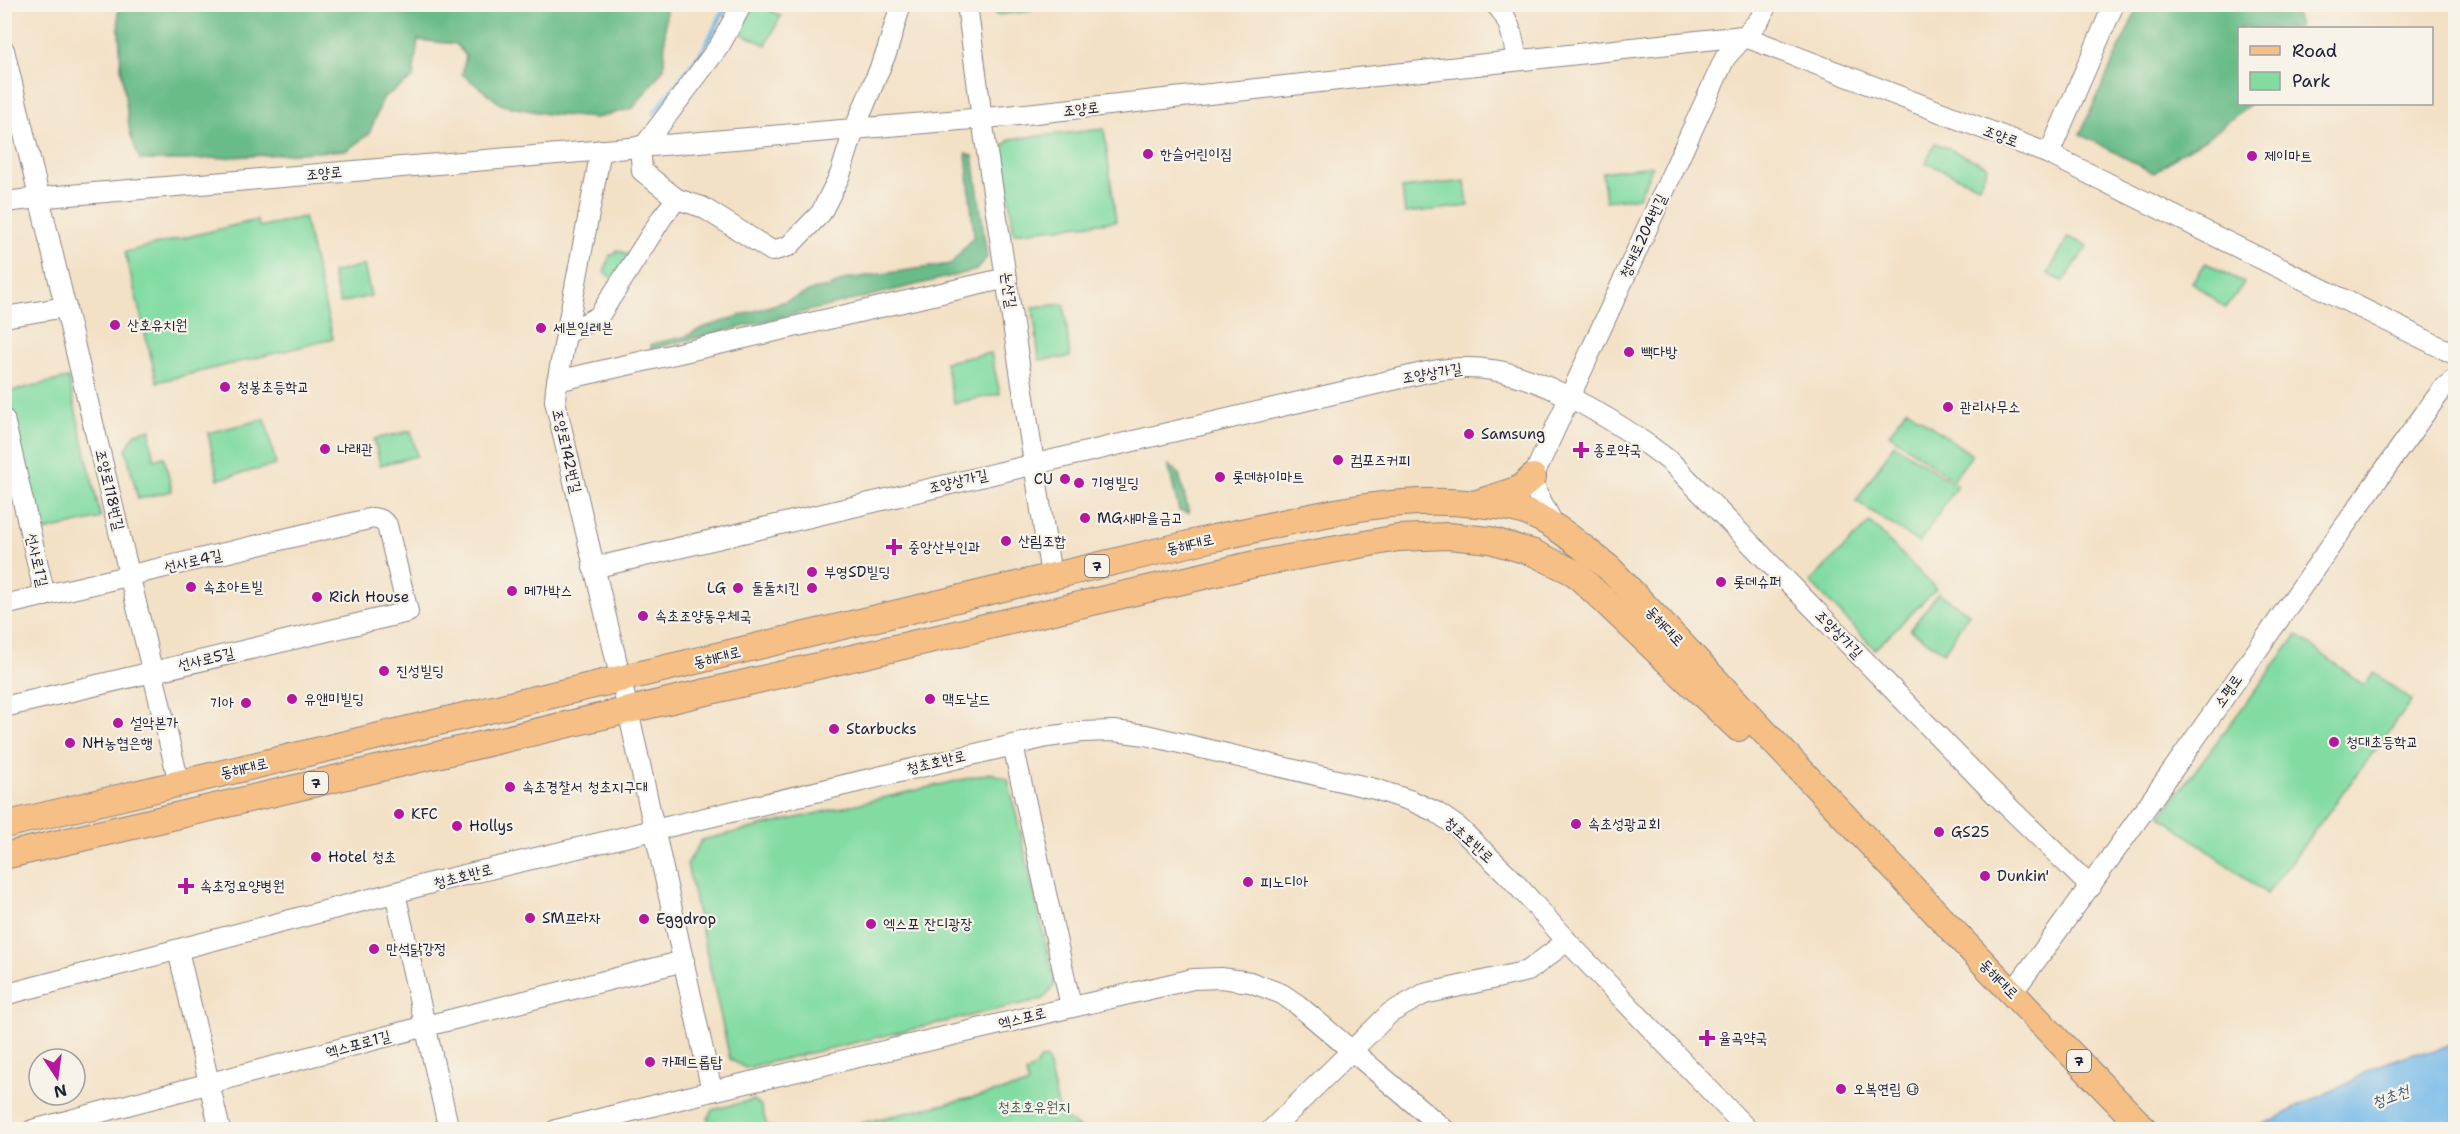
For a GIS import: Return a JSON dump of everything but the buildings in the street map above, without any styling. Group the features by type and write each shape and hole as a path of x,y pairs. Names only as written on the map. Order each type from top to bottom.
{"main road":[{"path":"1473,503 1519,489 1533,477"},
{"name":"동해대로","path":"4,825 1214,538 1363,507 1406,501 1473,503 1525,512 1555,527 1609,568 2006,1000 2121,1130"},
{"name":"동해대로","path":"4,856 1255,564 1398,538 1448,536 1490,540 1534,553 1575,573 1724,713 2006,1000 2145,1130"}],"street":[{"path":"742,4 720,45 642,146 642,171 677,199 702,207 772,251 789,246 821,213 840,175 854,130 887,51 901,4"},
{"name":"논산길","path":"967,4 982,119 1051,576"},
{"path":"1495,4 1506,16 1517,60"},
{"name":"청대로204번길","path":"1533,477 1725,58 1760,19 1767,4"},
{"path":"2049,154 2114,4"},
{"name":"조양로","path":"4,202 642,146 982,119 1743,36 2049,154 2456,355"},
{"name":"조양로118번길","path":"4,50 178,783"},
{"name":"조양로142번길","path":"601,150 555,401 628,710 712,1090"},
{"path":"566,334 600,316 663,216 677,199"},
{"path":"557,381 1007,278"},
{"path":"4,317 66,307"},
{"name":"조양상가길","path":"593,568 1034,463 1450,368 1472,368 1510,373 1569,398 1643,440 1684,474 1989,788 2091,887"},
{"name":"소평로","path":"2006,1000 2091,887 2322,556 2442,389 2456,378"},
{"name":"선사로1길","path":"4,419 45,596"},
{"path":"1533,477 1537,493 1555,527"},
{"name":"선사로4길","path":"4,605 365,520 381,520 389,533 408,612"},
{"name":"선사로5길","path":"4,707 408,612"},
{"name":"청초호반로","path":"4,995 396,893 654,829 1013,745 1082,732 1114,731 1146,735 1367,788 1412,801 1436,812 1458,827 1508,875 1567,941 1748,1130"},
{"path":"1013,745 1071,1006"},
{"path":"396,893 449,1130"},
{"path":"1276,1128 1351,1050 1390,1013 1407,1002 1439,990 1528,971 1567,941"},
{"path":"178,950 220,1130"},
{"name":"엑스포로1길","path":"33,1130 426,1026 684,961"},
{"name":"엑스포로","path":"556,1130 712,1090 1192,979 1236,980 1264,987 1290,999 1445,1130"}],"green space":[{"path":"124,4 666,5 664,68 633,108 596,118 547,114 502,105 462,74 466,56 456,44 418,40 413,78 383,98 369,134 347,150 185,160 140,160 130,133 121,66 118,13"},
{"path":"747,5 760,5 781,16 766,45 734,30"},
{"path":"995,5 1031,5 1031,11 996,15"},
{"path":"2139,5 2292,5 2300,27 2238,27 2238,105 2249,105 2209,137 2181,153 2154,173 2080,134"},
{"path":"1104,129 1116,221 1014,233 1002,148 1010,139"},
{"path":"1935,143 1988,166 1979,186 1926,163"},
{"path":"966,153 973,156 987,257 977,270 651,349 651,344 687,336 702,328 816,289 830,287 846,279 951,264 974,236"},
{"path":"1653,166 1639,197 1606,201 1602,172"},
{"path":"1465,181 1468,206 1405,213 1402,188"},
{"path":"304,217 333,339 157,382 125,252 257,220 259,227"},
{"path":"2068,237 2088,246 2063,281 2048,274"},
{"path":"617,250 630,255 614,280 604,272 610,255 614,255"},
{"path":"2206,263 2244,283 2226,308 2192,282"},
{"path":"364,265 371,296 340,303 332,273"},
{"path":"1064,304 1070,357 1039,360 1033,307"},
{"path":"991,353 1000,394 954,403 945,362"},
{"path":"68,378 101,518 39,532 7,392"},
{"path":"1907,409 1972,455 1953,480 1889,434"},
{"path":"265,419 276,465 218,479 208,433"},
{"path":"151,429 150,440 154,460 164,457 172,491 138,499 126,449 136,433"},
{"path":"411,431 417,456 380,465 374,439"},
{"path":"1894,444 1957,486 1919,543 1856,501"},
{"path":"1168,464 1179,474 1189,513 1179,511"},
{"path":"1870,522 1936,589 1875,649 1810,582"},
{"path":"1938,593 1969,613 1944,652 1910,630"},
{"path":"2297,635 2364,685 2374,673 2412,701 2267,894 2161,816"},
{"name":"엑스포 잔디광장","path":"990,773 1008,779 1055,984 1043,999 745,1068 730,1059 687,864 702,840"},
{"name":"청초호유원지","path":"1047,1058 1060,1115 1082,1129 835,1129 1028,1085 1026,1073 1035,1067 1040,1059"},
{"path":"753,1100 761,1106 767,1126 783,1129 711,1129 708,1118 712,1110"}],"water":[{"name":"청초천","path":"2455,1042 2455,1120 2446,1129 2240,1129 2275,1120 2294,1108 2347,1084 2370,1069 2414,1052 2432,1052"}],"waterway":[{"path":"654,113 704,49 727,4"}],"place":[{"name":"한슬어린이집","path":"1148,154"},
{"name":"제이마트","path":"2252,156"},
{"name":"산호유치원","path":"115,325"},
{"name":"세븐일레븐","path":"541,328"},
{"name":"빽다방","path":"1629,352"},
{"name":"청봉초등학교","path":"225,387"},
{"name":"관리사무소","path":"1948,407"},
{"name":"Samsung","path":"1469,434"},
{"name":"나래관","path":"325,449"},
{"name":"종로약국","path":"1581,450"},
{"name":"컴포즈커피","path":"1338,460"},
{"name":"롯데하이마트","path":"1220,477"},
{"name":"CU","path":"1065,479"},
{"name":"기영빌딩","path":"1079,483"},
{"name":"MG새마을금고","path":"1085,518"},
{"name":"산림조합","path":"1006,541"},
{"name":"중앙산부인과","path":"894,547"},
{"name":"부영SD빌딩","path":"812,572"},
{"name":"롯데슈퍼","path":"1721,582"},
{"name":"속초아트빌","path":"191,587"},
{"name":"LG","path":"738,588"},
{"name":"둘둘치킨","path":"812,588"},
{"name":"메가박스","path":"512,591"},
{"name":"Rich House","path":"317,597"},
{"name":"속초조양동우체국","path":"643,616"},
{"name":"진성빌딩","path":"384,671"},
{"name":"유앤미빌딩","path":"292,699"},
{"name":"맥도날드","path":"930,699"},
{"name":"기아","path":"246,703"},
{"name":"설악본가","path":"118,723"},
{"name":"Starbucks","path":"834,729"},
{"name":"청대초등학교","path":"2334,742"},
{"name":"NH농협은행","path":"70,743"},
{"name":"속초경찰서 청초지구대","path":"510,787"},
{"name":"KFC","path":"399,814"},
{"name":"속초성광교회","path":"1576,824"},
{"name":"Hollys","path":"457,826"},
{"name":"GS25","path":"1939,832"},
{"name":"Hotel 청초","path":"316,857"},
{"name":"Dunkin'","path":"1985,876"},
{"name":"피노디아","path":"1248,882"},
{"name":"속초정요양병원","path":"186,886"},
{"name":"SM프라자","path":"530,918"},
{"name":"Eggdrop","path":"644,919"},
{"name":"엑스포 잔디광장","path":"871,924"},
{"name":"만석닭강정","path":"374,949"},
{"name":"율곡약국","path":"1707,1038"},
{"name":"카페드롭탑","path":"650,1062"},
{"name":"오복연립 ㉯","path":"1841,1089"}]}
